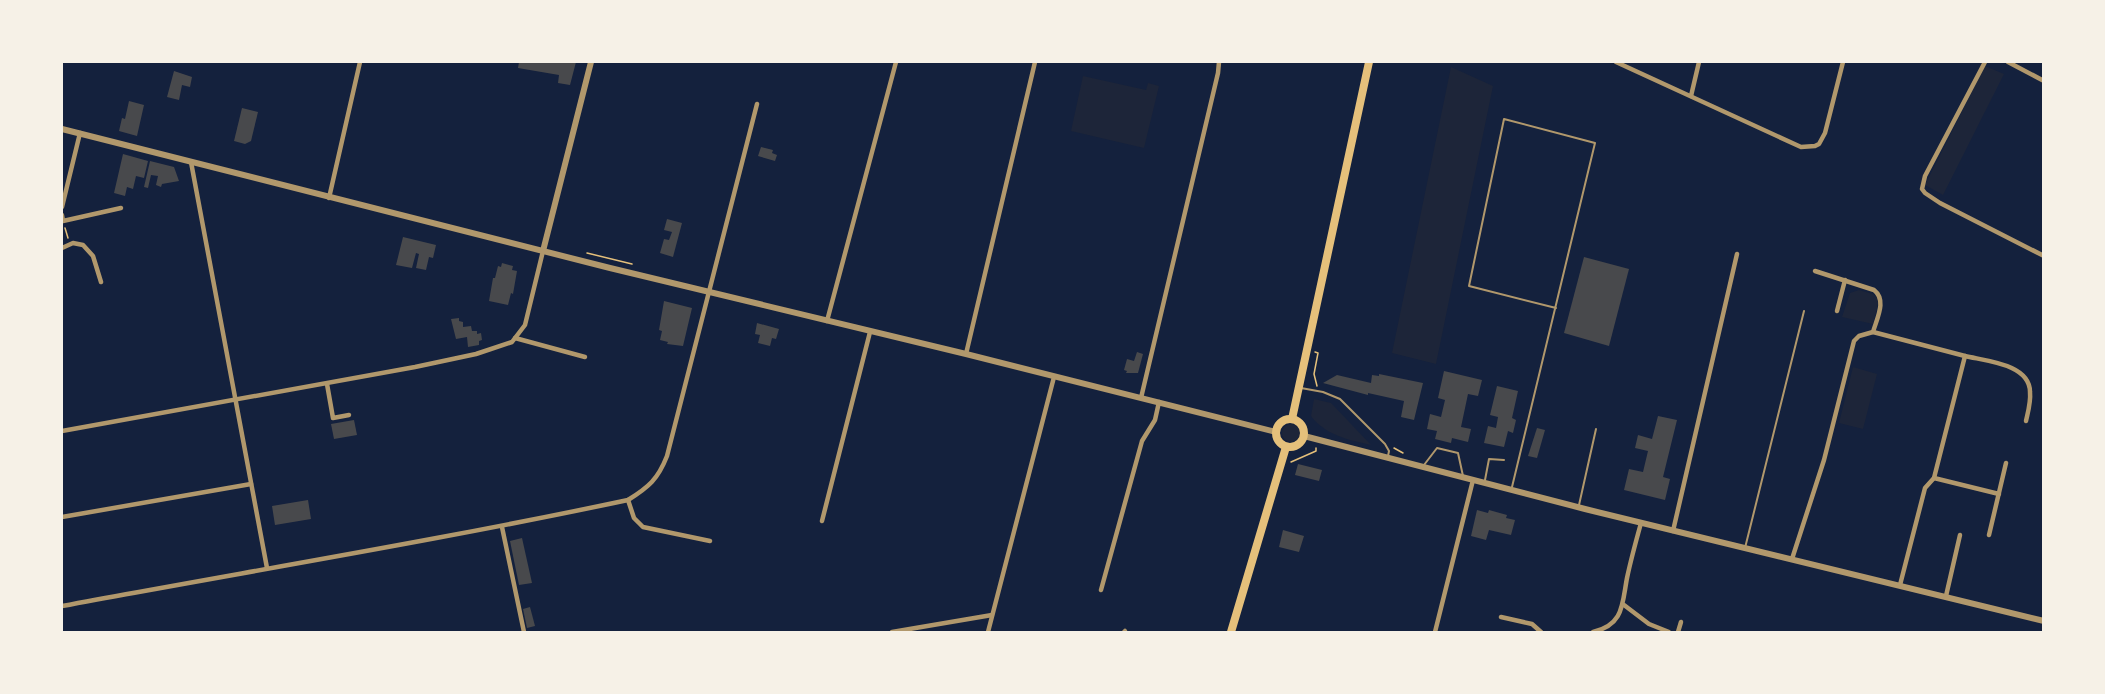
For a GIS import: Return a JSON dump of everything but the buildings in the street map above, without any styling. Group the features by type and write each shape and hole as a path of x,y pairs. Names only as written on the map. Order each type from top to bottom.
{"main road":[{"path":"1293,418 1369,62"},
{"path":"1293,418 1301,423 1304,436 1300,444 1286,447 1278,441 1275,432 1279,423 1293,418"},
{"path":"1231,633 1286,447"}],"street":[{"path":"329,198 360,62"},
{"path":"62,431 327,384 476,354 512,342 525,324 591,62"},
{"path":"827,321 896,62"},
{"path":"966,354 1035,62"},
{"path":"1141,398 1219,62"},
{"path":"1616,62 1802,147 1815,146 1822,140 1842,62"},
{"path":"1692,96 1699,62"},
{"path":"1985,62 1924,176 1922,189 1940,203 2043,256"},
{"path":"2008,62 2043,81"},
{"path":"62,606 502,527 628,500 652,482 663,467 758,104"},
{"path":"62,129 329,198 1275,432"},
{"path":"62,207 80,133"},
{"path":"191,162 267,568"},
{"path":"62,218 121,208"},
{"path":"62,248 70,244 83,245 93,256 101,282"},
{"path":"1673,531 1737,254"},
{"path":"1815,272 1845,280 1878,293 1881,303 1874,332"},
{"path":"1838,311 1845,280"},
{"path":"822,521 870,332"},
{"path":"1792,560 1824,460 1854,341 1859,336 1874,332 2019,371 2029,382 2031,391 2026,421"},
{"path":"515,338 585,357"},
{"path":"1900,585 1925,488 1934,478 1965,356"},
{"path":"988,633 1054,377"},
{"path":"327,384 333,418 349,415"},
{"path":"1101,590 1142,441 1155,420 1159,402"},
{"path":"1304,436 1578,508 2043,621"},
{"path":"1989,535 2006,463"},
{"path":"1934,478 1999,494"},
{"path":"1436,633 1473,480"},
{"path":"62,517 251,484"},
{"path":"628,500 634,518 643,527 710,541"},
{"path":"1593,633 1609,627 1618,617 1624,605 1626,581 1641,523"},
{"path":"502,527 524,633"},
{"path":"1946,596 1960,535"},
{"path":"1624,605 1648,624 1669,633"},
{"path":"892,633 992,615"},
{"path":"1501,617 1532,624 1541,633"},
{"path":"1678,633 1681,622"}],"lane":[{"path":"1512,490 1556,308 1595,143 1504,119 1468,286 1556,308"},
{"path":"1745,548 1804,311"},
{"path":"1299,388 1323,392 1340,399 1385,444 1389,451 1388,459"},
{"path":"1578,508 1596,429"},
{"path":"1422,467 1437,448 1458,453 1464,478"},
{"path":"1484,483 1489,459 1504,460"}],"path":[{"path":"62,218 70,244"},
{"path":"1318,353 1314,374 1318,388"},
{"path":"1279,471 1295,459 1316,451 1318,441"}],"shaded area":[{"path":"1985,66 2004,74 1943,195 1925,185"},
{"path":"1451,67 1493,86 1436,364 1392,353"},
{"path":"1083,76 1146,90 1148,83 1159,86 1144,148 1071,131"},
{"path":"1859,290 1873,294 1879,300 1873,324 1842,317 1850,293"},
{"path":"1853,367 1877,374 1863,429 1839,423"},
{"path":"1314,399 1331,403 1371,445 1346,439 1323,428 1311,416"},
{"path":"1287,424 1295,424 1300,429 1298,440 1287,442 1282,437 1282,429"}]}
